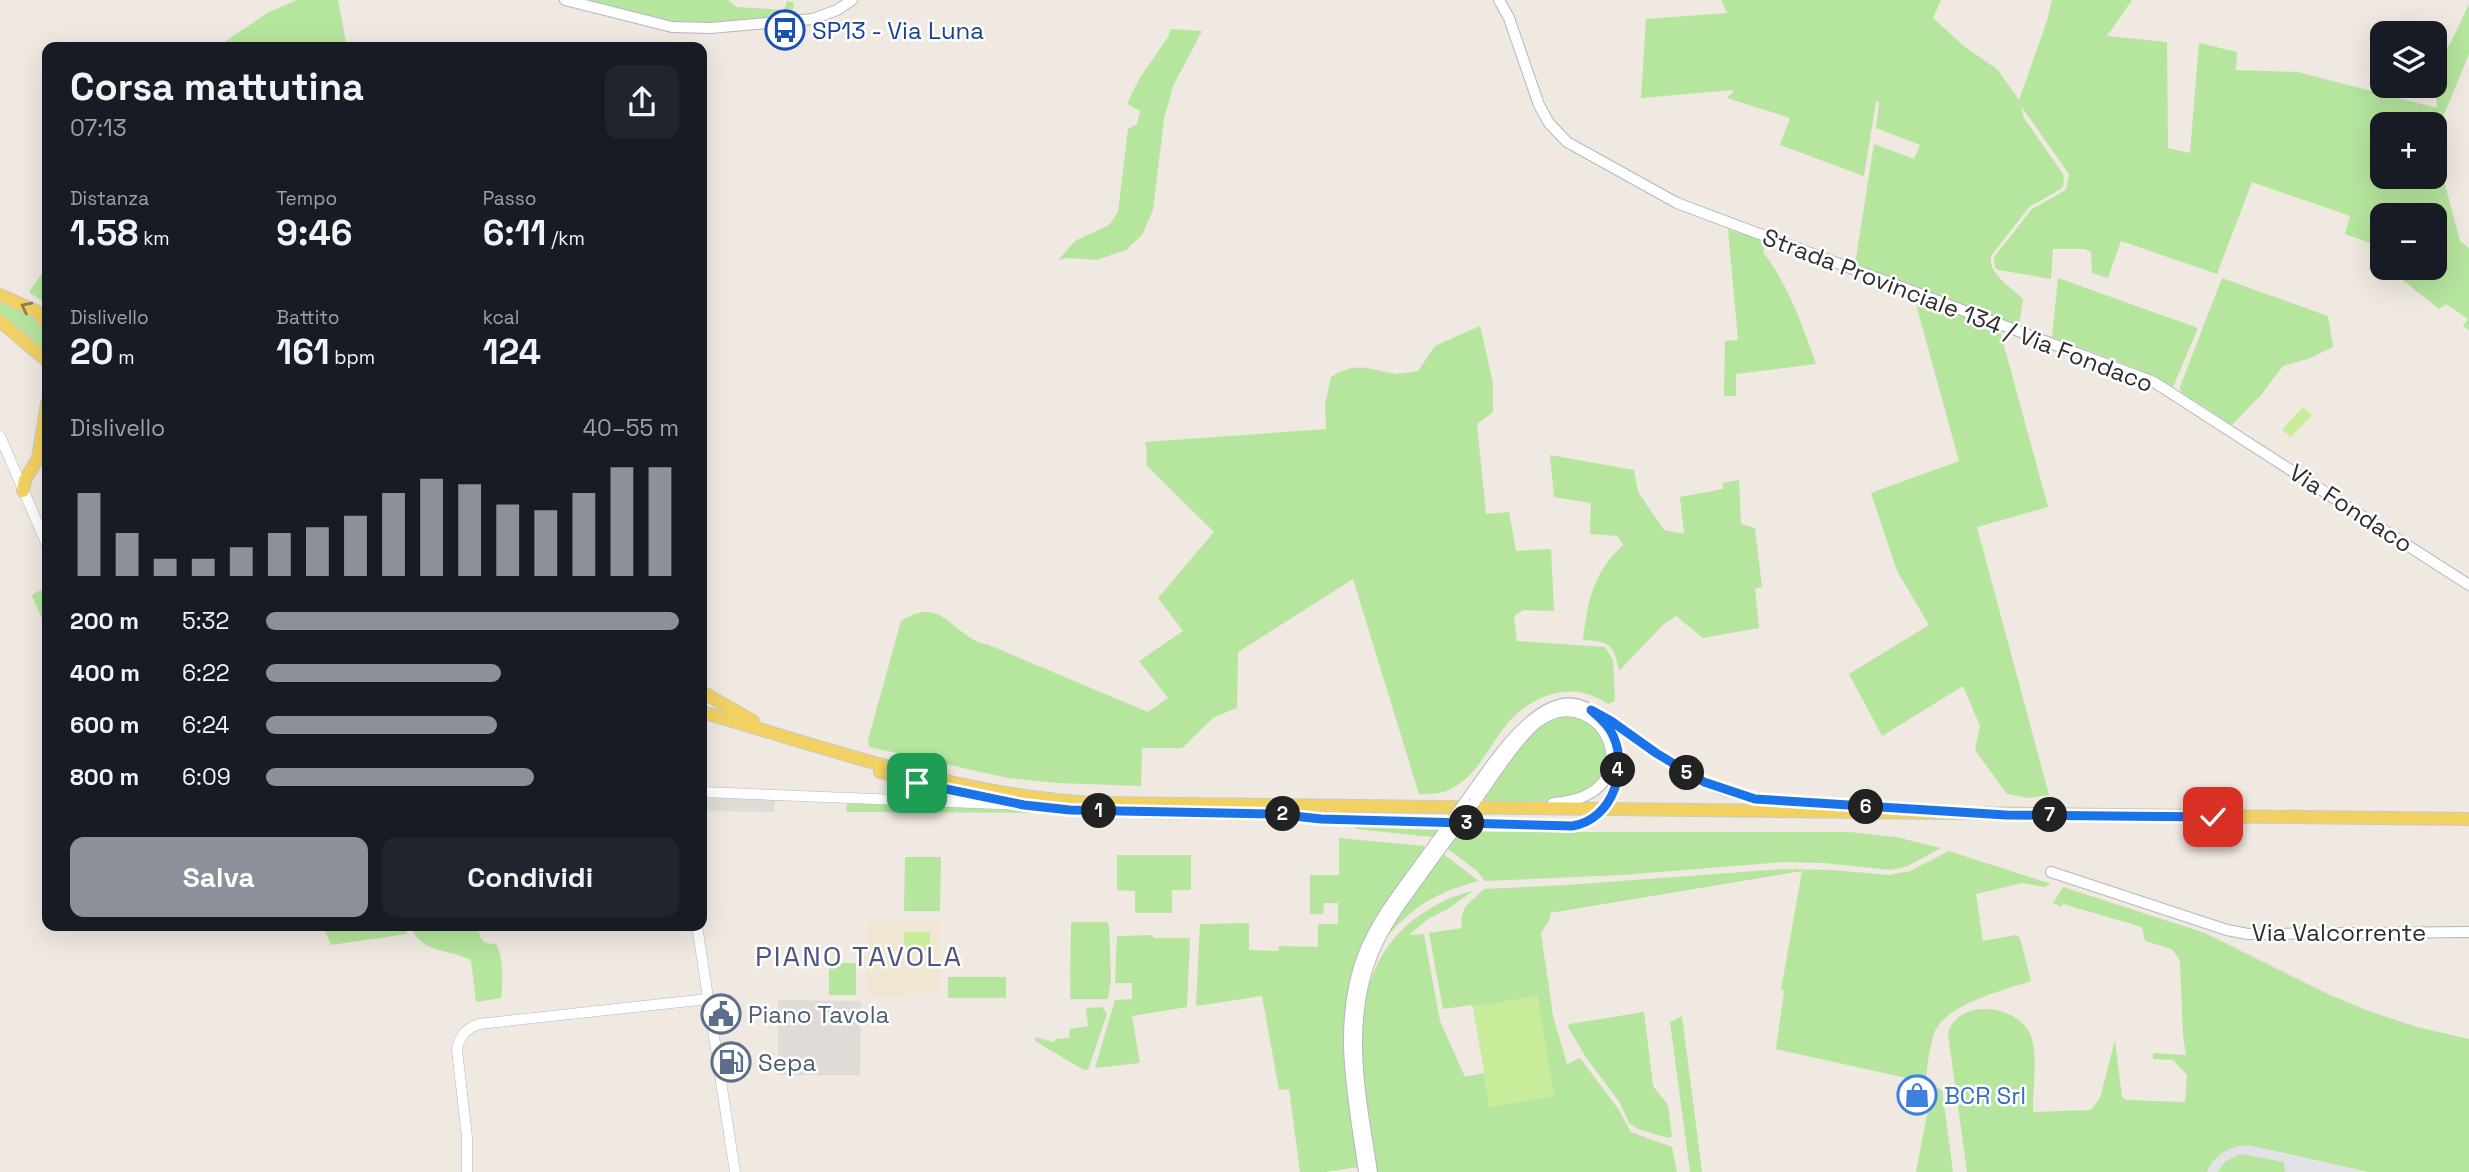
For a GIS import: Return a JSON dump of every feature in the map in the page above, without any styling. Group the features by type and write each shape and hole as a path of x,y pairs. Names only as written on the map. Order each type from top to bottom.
{"main road":[{"path":"565,0 671,26 711,28 813,19 837,10 852,0"},
{"name":"Strada Provinciale 134 / Via Fondaco","path":"1499,0 1515,34 1539,105 1557,133 1567,142 1677,203 2136,373 2233,431"},
{"path":"0,295 36,312 42,319"},
{"path":"0,321 42,357"},
{"path":"0,331 42,367"},
{"name":"Via Fondaco","path":"2233,431 2469,585"},
{"path":"23,491 25,480 38,458 42,434"},
{"path":"15,470 34,466"},
{"path":"707,695 748,719 797,734 811,744"},
{"path":"1372,1172 1358,1073 1359,1000 1367,970 1383,932 1465,804 1509,744 1534,717 1545,710 1561,705 1591,710 1676,767 1704,782 1740,795 1777,802 2006,815"},
{"path":"1275,814 1321,819 1520,825 1572,826 1587,822 1600,814 1608,803 1617,778 1617,747 1610,730 1591,710"},
{"path":"707,713 963,785 1046,800 1091,803 1465,804 2006,815 2469,819"},
{"path":"1556,713 1573,713 1590,718 1603,727 1612,752 1607,776 1601,786 1590,795 1570,802 1465,804 1539,721 1556,713"},
{"path":"707,721 917,783 1024,805 1070,810 2469,827"},
{"path":"1364,1172 1351,1073 1351,999 1365,953 1376,930 1431,855"},
{"name":"Via Valcorrente","path":"2051,872 2227,930 2248,934 2469,932"}],"street":[{"path":"0,436 42,534"},
{"path":"707,792 1024,805"},
{"path":"698,931 735,1172"},
{"path":"467,1172 466,1126 457,1051 460,1037 469,1028 479,1024 708,999"}],"shaded area":[{"path":"707,792 775,795 774,812 707,811"},
{"path":"868,921 940,921 940,993 867,997"},
{"path":"778,1000 861,1001 860,1075 778,1075"},
{"path":"2247,1145 2369,1172 2207,1172 2218,1154"}],"green space":[{"path":"297,0 338,0 346,42 224,42 269,12"},
{"path":"582,0 728,0 737,7 784,10 787,1 793,2 794,6 789,18 710,24 670,22"},
{"path":"1721,0 1941,0 1933,18 1965,47 1997,69 2019,100 2052,0 2132,0 2107,36 2167,42 2168,148 2190,153 2199,43 2237,52 2236,70 2298,72 2370,91 2370,98 2398,98 2437,108 2436,98 2447,98 2447,48 2469,4 2469,54 2445,112 2370,112 2370,189 2446,189 2460,241 2469,248 2469,330 2463,326 2468,319 2446,304 2439,309 2403,280 2447,280 2447,203 2370,203 2370,243 2345,234 2350,216 2252,182 2217,274 2121,241 2108,278 2092,273 2091,252 2084,249 2053,249 2051,279 1995,268 1994,257 2032,209 2066,190 2069,174 2021,106 2024,118 2063,174 2064,184 2061,189 2029,207 1991,256 1993,269 2023,299 2019,326 1855,264 1874,144 1914,159 1920,145 1876,128 1879,102 1876,102 1864,176 1780,145 1790,118 1727,98 1734,90 1641,98 1646,19 1727,13"},
{"path":"1171,29 1202,31 1173,86 1164,119 1153,210 1142,235 1126,250 1097,260 1058,260 1075,241 1109,225 1118,212 1128,129 1137,124 1140,111 1127,104 1139,79"},
{"path":"1728,229 1766,242 1763,252 1787,291 1816,364 1736,374 1736,396 1724,396 1725,341 1738,340"},
{"path":"42,273 42,301 29,292"},
{"path":"2058,278 2198,328 2173,387 2137,369 2052,337"},
{"path":"2222,278 2328,316 2333,347 2310,358 2283,366 2261,395 2232,425 2181,392 2180,387"},
{"path":"1914,297 2000,331 2048,507 1977,527 2049,795 2028,798 2007,794 1975,750 1980,726 1963,686 1882,736 1849,674 1929,625 1897,571 1871,493 1959,461"},
{"path":"0,299 33,313 42,323 42,348 0,315"},
{"path":"1480,326 1493,383 1493,412 1477,424 1486,514 1509,512 1516,551 1551,549 1554,611 1523,610 1514,616 1517,641 1605,647 1613,660 1615,701 1609,704 1588,694 1568,691 1533,702 1506,725 1477,767 1465,779 1444,792 1419,794 1353,579 1238,652 1237,708 1214,717 1182,748 1142,748 1141,786 1008,778 869,747 868,740 901,621 927,612 938,614 976,641 1148,712 1168,698 1139,661 1183,631 1158,598 1214,532 1146,465 1145,442 1326,429 1325,405 1331,377 1360,367 1393,374 1418,371 1435,346"},
{"path":"2303,407 2312,415 2291,437 2282,430"},
{"path":"1550,455 1634,470 1638,492 1664,530 1684,534 1680,497 1723,489 1723,483 1739,480 1741,524 1755,528 1762,587 1755,589 1759,628 1703,638 1676,616 1664,624 1619,671 1615,655 1609,646 1599,641 1583,640 1587,612 1598,577 1623,545 1618,536 1590,534 1591,503 1554,497"},
{"path":"42,591 42,619 32,596"},
{"path":"1563,717 1586,719 1607,740 1607,770 1587,793 1553,801 1481,801 1529,736 1541,725"},
{"path":"847,802 1001,807 1058,813 846,812"},
{"path":"1356,827 1491,832 1849,832 1896,837 1941,848 1908,866 1891,870 1783,862 1622,875 1485,881 1477,871 1432,837"},
{"path":"1339,838 1424,846 1425,850 1367,939 1353,970 1348,990 1345,1040 1359,1167 1325,1172 1300,1172 1289,1089 1279,1090 1262,996 1196,1006 1200,924 1249,923 1249,950 1278,951 1279,946 1318,947 1318,924 1338,924 1338,903 1324,903 1323,914 1310,914 1310,875 1339,875"},
{"path":"1949,851 2051,884 2044,887 2022,883 1976,894 1983,941 2016,935 2020,938 2031,981 1976,1000 1949,1015 1934,1034 1926,1077 1921,1076 1920,1081 1776,1049 1784,991 1781,990 1802,871 1550,913 1550,919 1541,933 1553,1016 1567,1064 1580,1058 1619,1110 1631,1132 1672,1147 1677,1172 1375,1172 1361,1071 1365,1002 1374,971 1391,942 1416,918 1436,905 1473,891 1428,919 1409,935 1424,934 1440,1021 1465,1077 1484,1073 1490,1107 1554,1096 1537,996 1473,1007 1443,1009 1429,933 1462,928 1461,919 1465,907 1484,889 1782,869 1889,875 1910,871"},
{"path":"1442,853 1479,881 1438,895 1416,909 1385,939 1392,923"},
{"path":"1117,855 1191,855 1191,890 1172,890 1172,913 1135,913 1135,891 1117,890"},
{"path":"905,857 941,857 940,911 904,911"},
{"path":"2063,887 2205,933 2330,995 2374,1013 2417,1027 2469,1039 2469,1172 2369,1172 2247,1145 2223,1152 2207,1172 1967,1172 1948,1034 1961,1015 1972,1010 1985,1009 2009,1015 2020,1021 2028,1030 2035,1058 2033,1112 2091,1110 2100,1098 2115,1040 2122,1097 2126,1100 2185,1102 2187,1075 2173,1060 2153,1059 2153,1053 2186,1055 2180,961 2172,949 2145,941 2142,927 2053,903"},
{"path":"1071,922 1107,922 1109,926 1111,979 1108,999 1070,999"},
{"path":"325,931 406,931 407,934 331,945"},
{"path":"413,931 479,931 485,943 496,944 499,950 502,970 501,998 476,1002 471,960 428,946"},
{"path":"904,932 930,932 930,950 904,949"},
{"path":"1153,935 1153,938 1190,938 1187,1007 1132,1016 1140,1063 1095,1068 1115,1000 1132,999 1132,983 1115,983 1117,936"},
{"path":"829,963 856,963 856,995 829,995"},
{"path":"948,977 1006,977 1006,998 948,998"},
{"path":"1537,996 1554,1096 1490,1107 1473,1007"},
{"path":"1102,1007 1107,1014 1088,1070 1035,1041 1035,1037 1054,1042 1055,1039 1069,1038 1070,1029 1088,1026 1086,1008"},
{"path":"1644,1012 1653,1086 1668,1105 1672,1136 1668,1138 1638,1129 1629,1123 1620,1103 1585,1056 1568,1027 1569,1024"},
{"path":"1682,1016 1702,1172 1690,1172 1670,1022"},
{"path":"1937,1087 1942,1090 1953,1172 1916,1172 1932,1089"},
{"path":"2241,1154 2284,1162 2285,1172 2217,1172 2226,1161"}],"place":[{"name":"SP13 - Via Luna","path":"785,30"},
{"name":"Piano Tavola","path":"721,1014"},
{"name":"Sepa","path":"731,1062"},
{"name":"BCR Srl","path":"1917,1095"}],"district":[{"name":"PIANO TAVOLA","path":"859,956"}],"route":[{"path":"917,783 1024,805 1070,810 1275,814 1321,819 1572,826 1587,822 1600,814 1614,791 1617,778 1618,759 1614,737 1606,724 1591,710 1676,767 1718,789 1755,799 2006,815 2213,817"}]}
